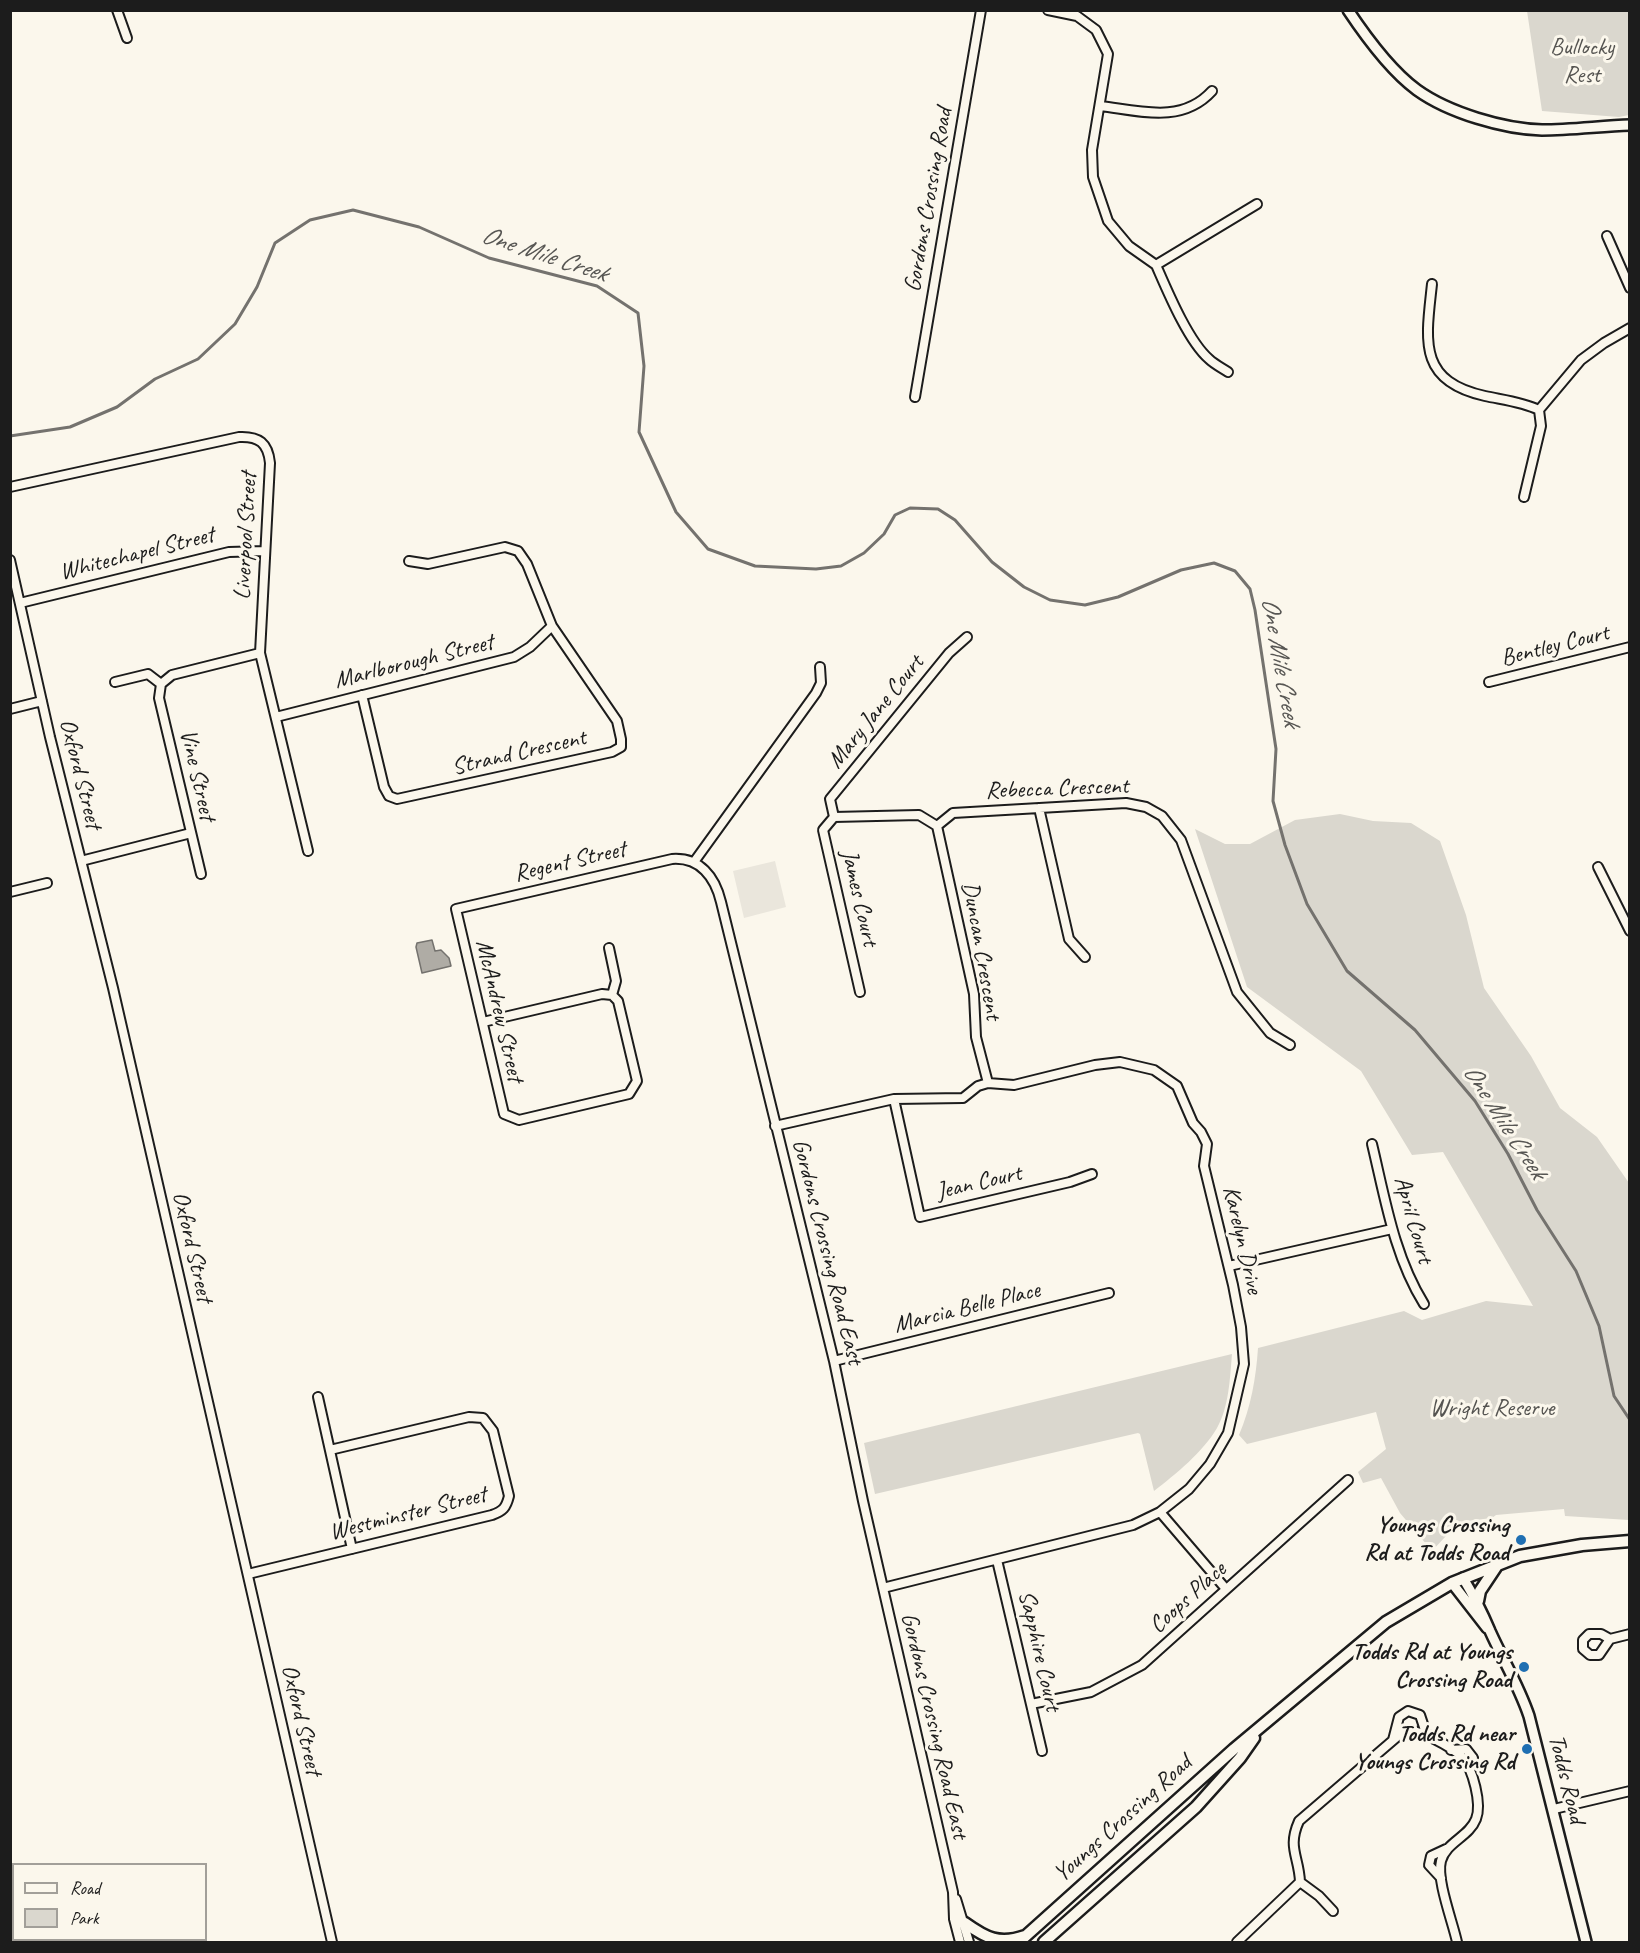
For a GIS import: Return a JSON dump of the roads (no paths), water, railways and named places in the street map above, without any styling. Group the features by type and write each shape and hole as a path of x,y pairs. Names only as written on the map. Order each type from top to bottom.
{"main road":[{"name":"Youngs Crossing Road","path":"1023,1939 1198,1780 1259,1731 1368,1635 1408,1607 1452,1583 1498,1564 1549,1550 1629,1541"},
{"path":"1478,1601 1480,1591 1498,1564"},
{"name":"Youngs Crossing Road","path":"1044,1942 1213,1788 1240,1758 1259,1731"},
{"path":"1198,1780 1207,1780 1213,1788"},
{"path":"965,1923 983,1937 995,1941 1023,1939"}],"street":[{"path":"117,10 127,38"},
{"name":"Gordons Crossing Road","path":"915,397 981,10"},
{"path":"1048,10 1079,13 1096,30 1108,54 1092,150 1093,177 1108,221 1130,246 1156,265 1173,302 1202,351 1228,372"},
{"path":"1348,10 1369,41 1417,90 1461,112 1496,124 1542,130 1629,125"},
{"path":"1101,106 1166,114 1185,111 1200,103 1212,91"},
{"path":"1156,265 1257,204"},
{"path":"1608,236 1629,288"},
{"path":"1432,284 1427,347 1441,375 1464,390 1529,405 1539,411"},
{"path":"1524,497 1541,426 1539,411 1581,360 1629,328"},
{"name":"Liverpool Street","path":"10,487 220,440 239,437 259,438 269,453 270,464 260,653 308,851"},
{"path":"409,561 428,564 505,547 518,551 527,564 552,626"},
{"name":"Whitechapel Street","path":"20,603 229,552 264,551"},
{"name":"Oxford Street","path":"10,560 332,1942"},
{"name":"Strand Crescent","path":"362,695 384,788 389,796 397,799 612,752 621,747 617,722 552,626"},
{"name":"Marlborough Street","path":"276,717 514,657 530,647 552,626"},
{"name":"Mary Jane Court","path":"834,817 830,799 949,653 967,637"},
{"name":"Bentley Court","path":"1489,682 1629,647"},
{"path":"115,682 148,674 161,684 172,675 260,653"},
{"path":"694,862 816,693 821,683 820,667"},
{"name":"Vine Street","path":"161,684 159,698 201,874"},
{"path":"10,709 42,701"},
{"name":"Rebecca Crescent","path":"937,826 953,813 1126,803 1146,807 1162,816 1181,840 1237,992 1270,1033 1290,1045"},
{"path":"1039,808 1069,939 1085,957"},
{"path":"834,817 919,815 937,826"},
{"name":"James Court","path":"834,817 823,830 860,992"},
{"name":"Duncan Crescent","path":"937,826 974,994 976,1037 988,1083"},
{"path":"81,861 191,833"},
{"name":"Regent Street","path":"456,909 665,860 680,859 694,862"},
{"name":"Gordons Crossing Road East","path":"694,862 707,872 717,887 834,1361 883,1588 953,1892 965,1923 969,1942"},
{"path":"1598,867 1629,931"},
{"path":"10,892 47,883"},
{"name":"McAndrew Street","path":"456,909 503,1111 510,1119 519,1120 625,1096 634,1091 638,1082 618,1001 612,995"},
{"path":"483,1022 602,994 612,995 616,981 609,948"},
{"name":"Karelyn Drive","path":"883,1588 1122,1528 1160,1512 1189,1489 1210,1464 1228,1433 1238,1396 1244,1364 1242,1327 1204,1166 1206,1144 1201,1131 1193,1123 1177,1086 1154,1070 1120,1062 1095,1065 1014,1085 988,1083"},
{"path":"775,1126 894,1099 963,1098 978,1086 988,1083"},
{"name":"Jean Court","path":"894,1099 920,1216 1070,1182 1092,1174"},
{"name":"April Court","path":"1372,1144 1392,1229 1411,1283 1424,1304"},
{"path":"1229,1266 1392,1229"},
{"name":"Marcia Belle Place","path":"834,1361 1109,1293"},
{"path":"318,1396 352,1549"},
{"name":"Westminster Street","path":"248,1574 492,1515 504,1510 509,1496 493,1431 483,1418 469,1418 330,1450"},
{"name":"Coops Place","path":"1031,1704 1091,1692 1112,1683 1142,1665 1348,1480"},
{"path":"1160,1512 1226,1589"},
{"name":"Sapphire Court","path":"997,1560 1042,1750"},
{"name":"Todds Road","path":"1463,1578 1478,1601 1519,1686 1554,1809 1586,1942"},
{"name":"Todds Road","path":"1452,1583 1491,1632"},
{"path":"1610,1639 1629,1634"},
{"path":"1392,1741 1399,1717 1408,1711 1420,1715 1426,1733"},
{"path":"1333,1911 1319,1896 1300,1882 1292,1843 1299,1821 1392,1741 1405,1731 1414,1729 1426,1733 1450,1750 1466,1749 1473,1758 1470,1769 1478,1807 1477,1817 1472,1827 1446,1850 1431,1856 1429,1865 1441,1878 1457,1942"},
{"path":"1554,1809 1629,1791"},
{"path":"1237,1942 1300,1882"},
{"name":"Gordons Crossing Road East","path":"953,1892 954,1919 960,1942"}],"waterway":[{"name":"One Mile Creek","path":"10,436 70,427 117,407 155,379 198,359 235,324 257,287 275,243 310,220 353,210 419,227 489,258 597,286 638,313 644,366 639,432 676,512 708,549 755,566 816,569 841,566 864,553 884,534 895,515 910,508 938,509 955,520 992,562 1024,587 1050,600 1085,605 1118,597 1181,570 1214,563 1235,571 1250,589 1255,610 1276,749 1273,801 1285,845 1307,904 1347,971 1415,1030 1475,1101 1508,1154 1537,1210 1576,1271 1599,1326 1614,1396 1630,1420"}],"place":[{"name":"Youngs Crossing Rd at Todds Road","path":"1521,1540"},
{"name":"Todds Rd at Youngs Crossing Road","path":"1524,1667"},
{"name":"Todds Rd near Youngs Crossing Rd","path":"1527,1749"}],"park label":[{"name":"Bullocky Rest","path":"1582,62"},
{"name":"Wright Reserve","path":"1492,1409"}]}
